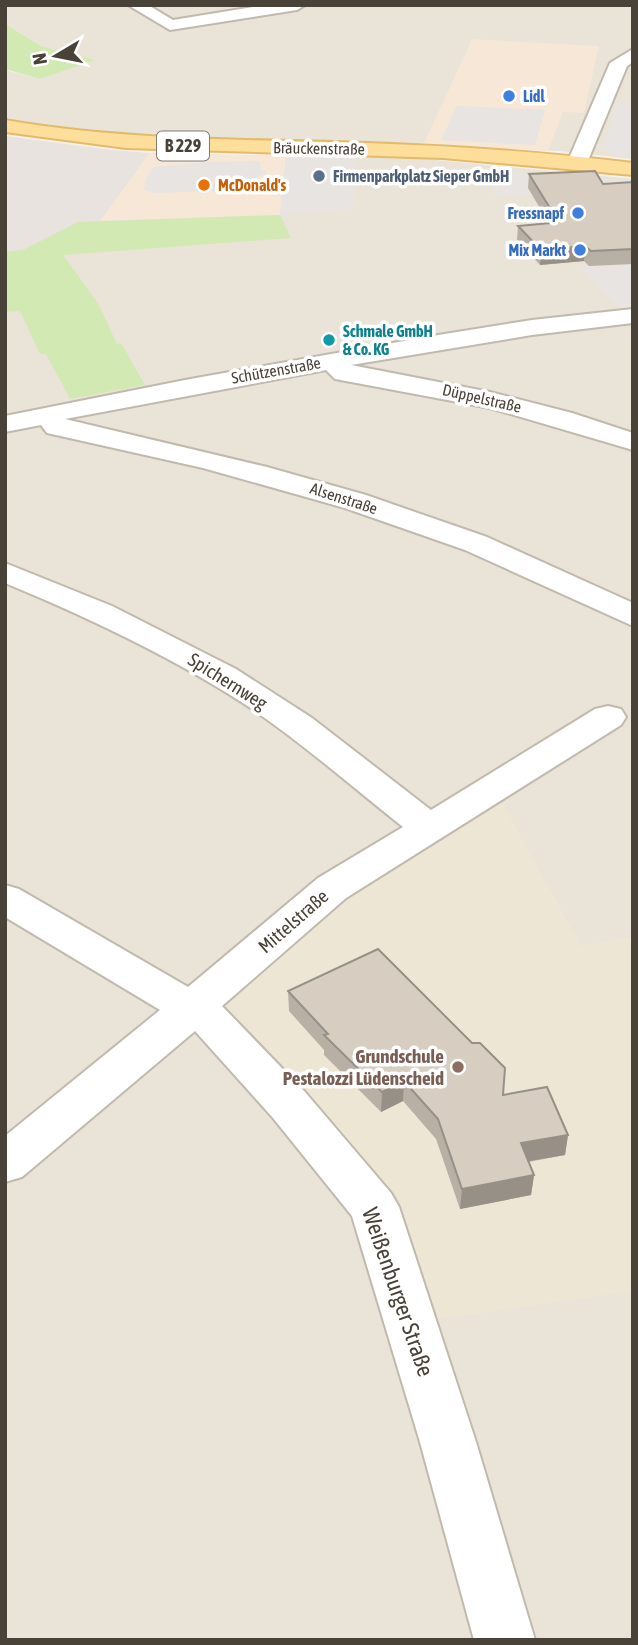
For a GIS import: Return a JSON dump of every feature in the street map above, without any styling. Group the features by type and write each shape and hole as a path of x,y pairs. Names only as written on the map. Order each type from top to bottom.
{"main road":[{"name":"Bräuckenstraße","path":"5,126 69,137 159,145 414,150 633,169"}],"street":[{"path":"136,5 170,24 297,5"},
{"path":"577,163 613,74 619,63 633,54"},
{"name":"Schützenstraße","path":"5,424 332,360 496,332 633,316"},
{"name":"Düppelstraße","path":"332,360 344,373 442,389 510,404 633,442"},
{"name":"Alsenstraße","path":"47,415 57,427 279,478 412,521 524,564 633,616"},
{"name":"Spichernweg","path":"5,572 93,608 201,663 256,697 428,827"},
{"name":"Mittelstraße","path":"5,1163 332,888 608,717"},
{"name":"Weißenburger Straße","path":"5,899 211,1020 374,1207 505,1640"}],"shaded area":[{"path":"5,5 633,5 633,159 559,151 424,143 152,138 68,129 5,118 5,70 40,79 94,60 41,46 11,28 5,24"},
{"path":"472,39 599,46 584,113 563,112 548,151 424,143"},
{"path":"617,104 633,105 633,156 612,154 604,148"},
{"path":"457,106 545,110 535,145 441,140"},
{"path":"5,136 134,153 424,159 633,179 633,1640 5,1640"},
{"path":"5,136 79,147 149,153 100,221 78,222 23,250 5,252"},
{"name":"McDonald's","path":"149,153 286,156 280,215 100,221"},
{"name":"Firmenparkplatz Sieper GmbH","path":"286,156 356,157 353,209 280,215"},
{"path":"259,161 262,170 267,173 252,180 263,179 264,184 242,184 243,190 155,193 144,190 146,179 154,167"},
{"path":"498,171 633,180 633,196 529,188 533,196 494,196"},
{"path":"633,264 633,310 622,311 579,266"},
{"name":"Grundschule Pestalozzi Lüdenscheid","path":"500,799 581,946 633,936 633,1291 438,1319 399,1198 229,1006 336,899"}],"green space":[{"path":"5,24 41,46 95,60 40,79 5,69"},
{"path":"280,215 291,238 63,255 98,303 117,344 121,343 145,385 70,399 46,354 40,354 20,311 5,312 5,252 23,250 78,222"}],"building":[{"path":"595,171 603,184 633,182 633,249 591,251 585,246 541,250 518,226 551,223 547,219 556,218 529,174"},
{"path":"378,949 472,1043 480,1043 505,1068 503,1095 547,1087 568,1135 521,1143 534,1175 462,1189 438,1119 404,1081 382,1092 324,1035 328,1034 288,991"}],"place":[{"name":"Lidl","path":"509,96"},
{"name":"Firmenparkplatz Sieper GmbH","path":"319,176"},
{"name":"McDonald's","path":"204,185"},
{"name":"Fressnapf","path":"578,213"},
{"name":"Mix Markt","path":"580,250"},
{"name":"Schmale GmbH & Co. KG","path":"329,340"},
{"name":"Grundschule Pestalozzi Lüdenscheid","path":"458,1067"}]}
